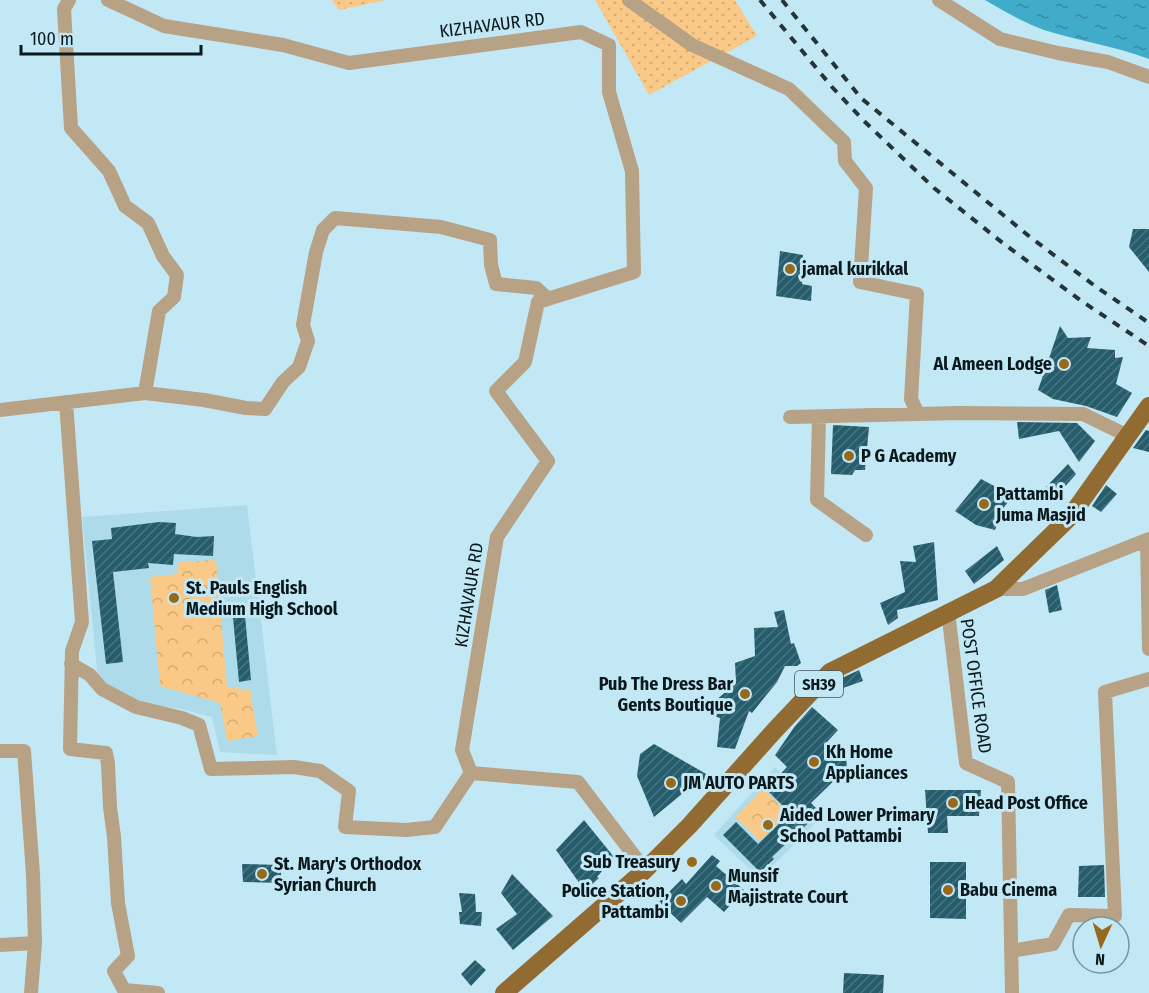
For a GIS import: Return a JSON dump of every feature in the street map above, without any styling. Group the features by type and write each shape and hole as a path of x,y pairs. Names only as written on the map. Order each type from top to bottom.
{"main road":[{"name":"SH39","path":"504,993 645,870 690,825 830,672 996,589 1070,517 1149,406"}],"street":[{"path":"69,0 64,9 71,128 110,171 125,206 148,223 163,256 177,275 174,297 159,312 145,393"},
{"name":"KIZHAVAUR RD","path":"108,0 164,26 283,45 349,63 581,32 609,45 609,92 632,171 634,272 538,302 525,362 496,391 548,461 497,537 462,750 471,772"},
{"path":"629,0 692,45 789,89 844,142 845,161 866,188 860,282 917,294 911,399 918,414"},
{"path":"939,0 1000,39 1108,62 1149,77"},
{"path":"0,410 145,393 265,409 283,382 299,367 308,341 303,325 316,252 323,230 335,218 441,227 490,240 491,265 496,284 536,288 548,299"},
{"path":"66,402 82,622 72,651 70,749 106,753 118,903 128,956 114,971 124,990 158,993"},
{"path":"790,417 1083,414 1128,436"},
{"path":"819,417 817,500 866,535"},
{"path":"996,589 1023,588 1148,540 1149,649"},
{"name":"POST OFFICE ROAD","path":"948,611 966,763 1008,782 1012,993"},
{"path":"71,664 90,675 102,689 136,707 182,718 199,725 211,769 294,767 320,771 350,791 345,827 406,830 435,827 471,772 578,782 645,870"},
{"path":"1011,951 1053,944 1069,915 1115,916 1105,692 1149,679"},
{"path":"0,751 24,751 33,874 35,944 31,993"},
{"path":"0,945 35,944"}],"shaded area":[{"name":"St. Pauls English Medium High School","path":"247,505 277,755 220,752 212,717 181,709 144,704 98,679 82,517"},
{"name":"Aided Lower Primary School Pattambi","path":"775,767 823,815 760,879 714,835"}],"green space":[{"path":"332,0 386,0 339,10"},
{"path":"595,0 735,0 757,36 649,95"},
{"path":"216,560 227,687 250,690 258,736 227,741 220,703 160,686 150,577 177,574 179,562"},
{"path":"763,789 788,813 760,841 735,817"}],"water":[{"path":"985,0 1149,0 1149,59 1044,30"}],"building":[{"path":"1133,229 1149,229 1149,272 1129,247"},
{"name":"jamal kurikkal","path":"780,251 803,255 802,284 812,286 811,301 776,296"},
{"path":"1060,326 1068,338 1091,337 1087,348 1115,350 1115,358 1123,357 1116,384 1132,393 1117,417 1086,406 1053,399 1038,390"},
{"path":"1017,422 1077,423 1095,441 1079,462 1059,431 1019,439"},
{"name":"P G Academy","path":"833,425 869,427 865,470 855,470 852,475 831,474"},
{"path":"1146,430 1149,431 1149,452 1133,448"},
{"path":"1068,464 1076,474 1056,497 1046,487"},
{"name":"Pattambi Juma Masjid","path":"981,479 1013,496 1004,507 995,530 976,525 955,511"},
{"path":"1106,485 1117,494 1101,512 1092,506"},
{"path":"159,522 176,523 175,534 197,537 214,536 213,556 174,554 173,565 148,563 149,568 113,572 123,662 106,664 92,541 112,539 111,528"},
{"path":"934,542 938,600 897,610 898,618 888,625 880,603 905,592 900,561 916,562 913,546"},
{"path":"997,546 1004,560 974,584 965,571"},
{"path":"1057,585 1062,610 1049,613 1045,590"},
{"path":"244,605 251,680 239,682 232,607"},
{"path":"784,610 791,644 794,643 801,663 797,666 785,666 777,682 752,713 749,711 735,749 717,747 720,718 708,714 713,700 715,701 736,683 735,663 755,656 754,628 778,627 774,612"},
{"path":"859,670 863,681 843,688 842,678"},
{"path":"812,707 838,730 827,742 846,755 847,768 811,803 820,812 772,857 774,859 760,872 723,835 736,822 758,844 790,813 766,789 787,767 775,755 795,726"},
{"name":"JM AUTO PARTS","path":"654,744 708,775 695,790 688,789 654,817 637,776 640,754"},
{"name":"Head Post Office","path":"925,790 981,790 979,816 947,816 948,833 928,833"},
{"path":"584,820 614,857 597,877 599,878 585,891 556,850"},
{"path":"712,855 720,861 716,866 744,890 724,912 707,897 681,923 659,902 682,879 686,884"},
{"name":"Babu Cinema","path":"930,862 966,862 966,919 930,918"},
{"name":"St. Mary's Orthodox Syrian Church","path":"242,864 281,865 281,883 243,882"},
{"path":"1104,865 1105,897 1078,897 1079,866"},
{"path":"512,874 553,916 513,950 496,929 517,914 501,893"},
{"path":"459,893 475,894 476,912 482,912 481,926 460,924 459,912 462,912"},
{"path":"475,960 486,970 471,986 461,974"},
{"path":"844,973 884,975 883,993 843,993"}],"railway":[{"path":"760,0 832,87 934,188 1004,244 1083,302 1149,346"},
{"path":"782,0 861,98 1030,237 1149,323"}],"place":[{"name":"jamal kurikkal","path":"790,269"},
{"name":"Al Ameen Lodge","path":"1064,364"},
{"name":"P G Academy","path":"849,456"},
{"name":"Pattambi Juma Masjid","path":"984,504"},
{"name":"St. Pauls English Medium High School","path":"174,598"},
{"name":"Pub The Dress Bar Gents Boutique","path":"745,694"},
{"name":"Kh Home Appliances","path":"814,762"},
{"name":"JM AUTO PARTS","path":"671,783"},
{"name":"Head Post Office","path":"953,803"},
{"name":"Aided Lower Primary School Pattambi","path":"768,825"},
{"name":"Sub Treasury","path":"692,862"},
{"name":"St. Mary's Orthodox Syrian Church","path":"262,874"},
{"name":"Munsif Majistrate Court","path":"716,886"},
{"name":"Babu Cinema","path":"948,890"},
{"name":"Police Station, Pattambi","path":"681,901"}]}
